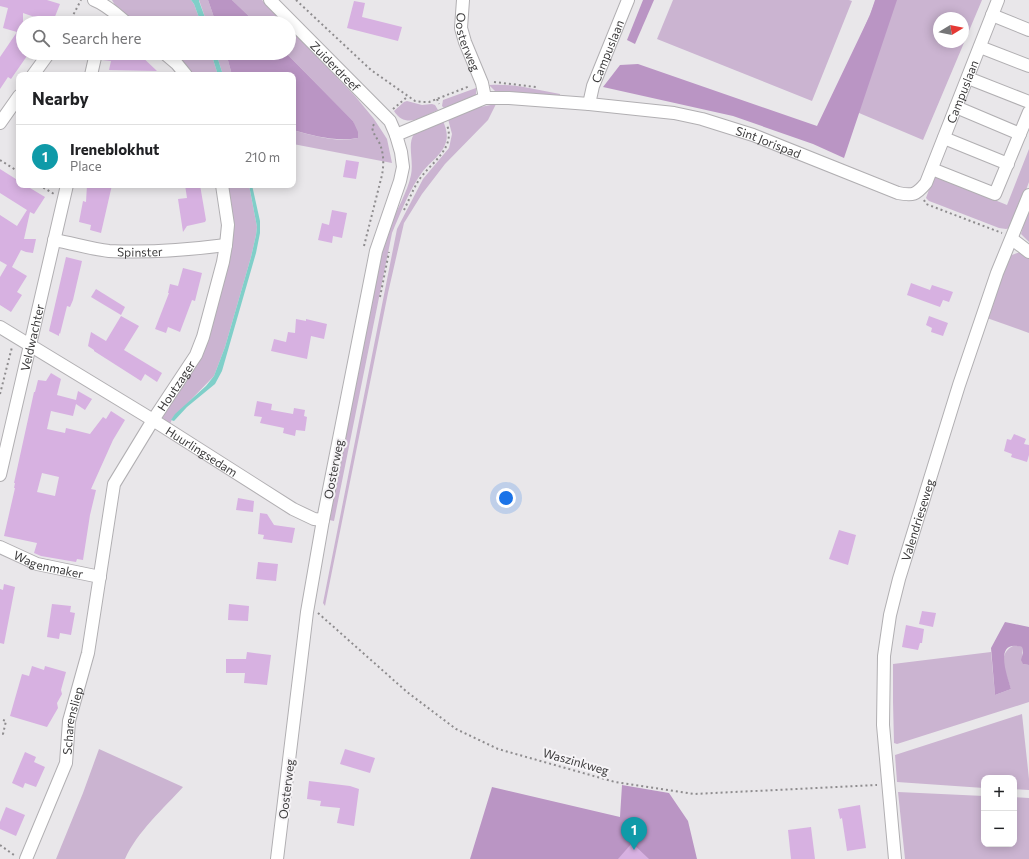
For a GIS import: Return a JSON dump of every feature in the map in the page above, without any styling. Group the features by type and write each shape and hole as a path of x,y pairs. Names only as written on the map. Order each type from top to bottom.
{"street":[{"name":"Zuiderdreef","path":"270,0 286,16"},
{"name":"Oosterweg","path":"463,0 461,28 465,42 482,83 485,98"},
{"name":"Campuslaan","path":"589,104 593,86 628,0"},
{"name":"Campuslaan","path":"918,193 926,183 932,169 998,0"},
{"path":"99,1 118,16"},
{"path":"992,15 1029,30"},
{"name":"Zuiderdreef","path":"296,26 390,121 396,135"},
{"path":"980,47 1029,66"},
{"path":"36,72 44,60"},
{"path":"92,72 94,60"},
{"path":"172,60 184,72"},
{"path":"968,78 1029,102"},
{"path":"396,135 485,98"},
{"name":"Sint Jorispad","path":"485,98 509,98 589,104 674,113 702,119 753,135 829,164 898,193 909,195 918,193"},
{"path":"0,123 16,100"},
{"path":"956,107 1020,134"},
{"path":"932,169 995,194 1029,112"},
{"name":"Oosterweg","path":"277,859 307,612 323,520 376,251 400,181 403,167 401,152 396,135"},
{"path":"944,138 1008,164"},
{"name":"Veldwachter","path":"0,475 66,188"},
{"name":"Houtzager","path":"100,577 114,484 196,354 203,337 224,262 228,225 222,188"},
{"name":"Valendrieseweg","path":"894,859 883,725 884,656 890,615 959,385 989,295 1029,195"},
{"path":"1012,239 1029,252"},
{"name":"Spinster","path":"54,240 107,250 156,252 226,245"},
{"name":"Huurlingsedam","path":"0,327 153,420 294,509 314,519 323,520"},
{"name":"Wagenmaker","path":"0,547 37,564 100,577"},
{"name":"Scharensliep","path":"22,858 66,763 69,721 88,654 100,577"}],"path":[{"path":"73,16 81,0"},
{"name":"Zuiderdreef","path":"296,0 371,70 407,97"},
{"path":"482,83 494,82 518,84"},
{"name":"Oosterweg","path":"407,97 415,101 422,102 437,99 482,83"},
{"path":"403,211 419,180 431,164 446,150 449,140 448,129 437,99"},
{"path":"0,160 16,170"},
{"path":"44,188 63,200"},
{"path":"918,193 926,204 1001,232 1012,239"},
{"path":"380,298 390,251"},
{"path":"0,394 15,336"},
{"path":"307,612 320,613 319,621"},
{"name":"Waszinkweg","path":"320,613 407,692 456,729 498,749 615,782 694,794 887,784"},
{"path":"3,720 6,721 4,734"},
{"path":"0,845 22,858"}],"shaded area":[{"path":"112,0 191,0 198,16 127,16 116,7"},
{"path":"199,0 208,0 214,16 205,16"},
{"path":"208,0 232,0 249,16 214,16"},
{"path":"232,0 262,0 277,16 249,16"},
{"path":"643,0 654,0 635,44 627,40"},
{"path":"673,0 852,1 812,101 657,39"},
{"path":"875,0 897,0 844,158 813,144 733,116 603,87 620,65 638,64 817,126 870,15"},
{"path":"876,0 982,0 969,31 969,12 933,12 933,48 962,48 923,140 833,102"},
{"path":"296,35 355,96 374,119 387,139 392,163 296,145 296,131 342,140 358,138 353,121 293,60 296,60"},
{"path":"180,60 213,60 217,72 191,72"},
{"path":"218,60 228,60 231,72 222,72"},
{"path":"228,60 293,60 353,121 358,132 358,138 334,139 296,131 296,72 231,72"},
{"path":"489,85 525,87 560,94 560,96 496,92"},
{"path":"476,88 476,95 444,108 442,106 443,100"},
{"path":"407,101 422,105 432,104 435,105 438,110 415,120 404,120 394,111"},
{"path":"496,104 488,120 445,164 422,194 404,223 388,293 325,606 323,603 397,229 423,179 449,148 452,134 448,119 475,108"},
{"path":"443,121 447,134 447,139 444,146 418,178 392,233 334,521 329,520 379,259 390,226 411,175 412,138 414,134"},
{"path":"1029,149 1029,182 1010,228 999,228 929,201 926,198 932,181 936,176 1007,205"},
{"path":"227,188 250,188 257,227 256,235 225,347 214,376 172,419 169,427 162,419 162,416 209,332"},
{"path":"1029,207 1029,242 1021,234"},
{"path":"1023,251 1029,255 1029,333 987,318 1009,256"},
{"path":"1005,622 1029,627 1029,665 1023,664 1021,660 1023,653 1022,647 1013,646 1007,648 1004,660 1011,689 995,695 991,648"},
{"path":"1015,645 1022,647 1023,664 1029,665 1029,702 897,744 894,743 893,664 991,652 995,695 1011,689 1005,671 1004,658 1005,653"},
{"path":"1022,714 1029,790 1017,789 1017,775 981,775 981,788 897,782 895,755"},
{"path":"99,749 183,787 136,839 125,859 56,859 83,793"},
{"path":"622,785 669,793 688,821 697,859 470,859 492,787 620,817"},
{"path":"898,792 981,796 981,847 1017,847 1017,797 1029,798 1029,859 905,859"}],"water":[{"path":"191,0 199,0 204,16 198,16"},
{"path":"213,60 218,60 222,72 217,72"},
{"path":"250,188 253,188 260,221 260,233 256,253 222,371 215,384 187,407 174,421 171,420 175,414 206,386 214,376 225,347 251,257 257,227"}],"building":[{"path":"0,0 47,0 60,4 55,16 32,16 23,13 23,16 16,16 16,32 3,28 8,8 0,6"},
{"path":"354,1 365,3 362,17 402,27 398,41 347,28"},
{"path":"16,33 16,60 24,60 11,79 8,77 0,89 0,57"},
{"path":"102,60 145,60 157,71 109,70 111,61"},
{"path":"346,160 359,162 356,179 343,177"},
{"path":"0,169 16,179 16,188 30,188 45,197 34,214 30,212 24,239 36,239 33,253 21,250 12,267 27,276 17,292 22,295 11,312 0,305 0,277 7,265 0,261 0,215 17,226 27,210 0,193"},
{"path":"87,188 111,188 101,233 90,230 91,225 79,222 83,201 86,202"},
{"path":"185,188 201,188 206,220 205,222 187,226 183,232 178,199 187,198"},
{"path":"332,210 347,213 342,238 333,236 332,243 318,240 322,223 329,225"},
{"path":"66,257 82,261 73,300 70,307 67,306 59,336 49,331"},
{"path":"183,268 202,273 195,301 192,300 180,332 168,327 166,333 155,329 169,293 170,284 178,286"},
{"path":"911,283 930,290 932,285 953,292 949,302 943,300 940,307 907,295"},
{"path":"96,289 125,307 121,315 91,297"},
{"path":"121,316 139,326 124,350 162,373 157,382 145,374 141,381 88,346 91,332 106,341"},
{"path":"929,316 948,323 943,336 931,332 932,328 926,325"},
{"path":"296,319 306,321 306,319 327,324 324,339 311,336 307,359 271,351 274,339 286,342 288,332 295,333"},
{"path":"51,373 61,379 57,395 76,400 78,391 92,399 85,410 76,404 73,416 51,411 47,429 65,433 66,428 90,434 103,417 106,419 111,411 125,420 113,440 91,489 96,490 90,515 83,560 77,559 76,562 41,556 34,553 37,543 4,536 34,392 38,380 46,381","holes":["42,473 59,477 55,496 37,492"]},
{"path":"257,401 272,404 271,410 293,414 294,408 305,410 304,416 307,417 305,431 296,430 295,436 283,433 284,428 260,423 262,417 254,416"},
{"path":"1014,434 1026,439 1024,444 1029,445 1027,462 1011,457 1012,454 1004,451 1007,439 1011,440"},
{"path":"238,498 254,501 253,512 236,510"},
{"path":"260,513 267,514 274,525 295,528 292,543 263,539 264,535 258,534"},
{"path":"839,530 856,535 848,565 829,559"},
{"path":"258,562 278,564 276,581 256,579"},
{"path":"4,584 15,587 4,644 0,643 0,589 3,590"},
{"path":"52,604 71,606 70,612 75,613 71,635 60,633 59,639 47,637"},
{"path":"229,604 249,606 248,621 228,620"},
{"path":"922,611 936,613 933,627 919,624"},
{"path":"906,625 924,629 922,643 920,643 918,650 902,647"},
{"path":"247,652 271,655 267,685 244,683 245,673 226,673 226,659 246,659"},
{"path":"32,666 44,670 45,666 66,672 61,690 62,694 57,703 58,708 47,727 10,716 22,674 29,676"},
{"path":"345,749 375,758 370,773 340,764"},
{"path":"25,752 36,757 34,762 45,767 36,787 25,783 23,788 12,783"},
{"path":"309,781 350,786 359,789 354,826 337,823 340,808 320,806 321,801 307,799"},
{"path":"860,805 866,848 847,851 842,818 840,819 838,809"},
{"path":"6,807 25,815 16,836 0,829 0,822"},
{"path":"811,827 815,859 791,859 788,830"},
{"path":"632,843 649,859 618,859"}],"place":[{"name":"Ireneblokhut","path":"634,850"}]}
